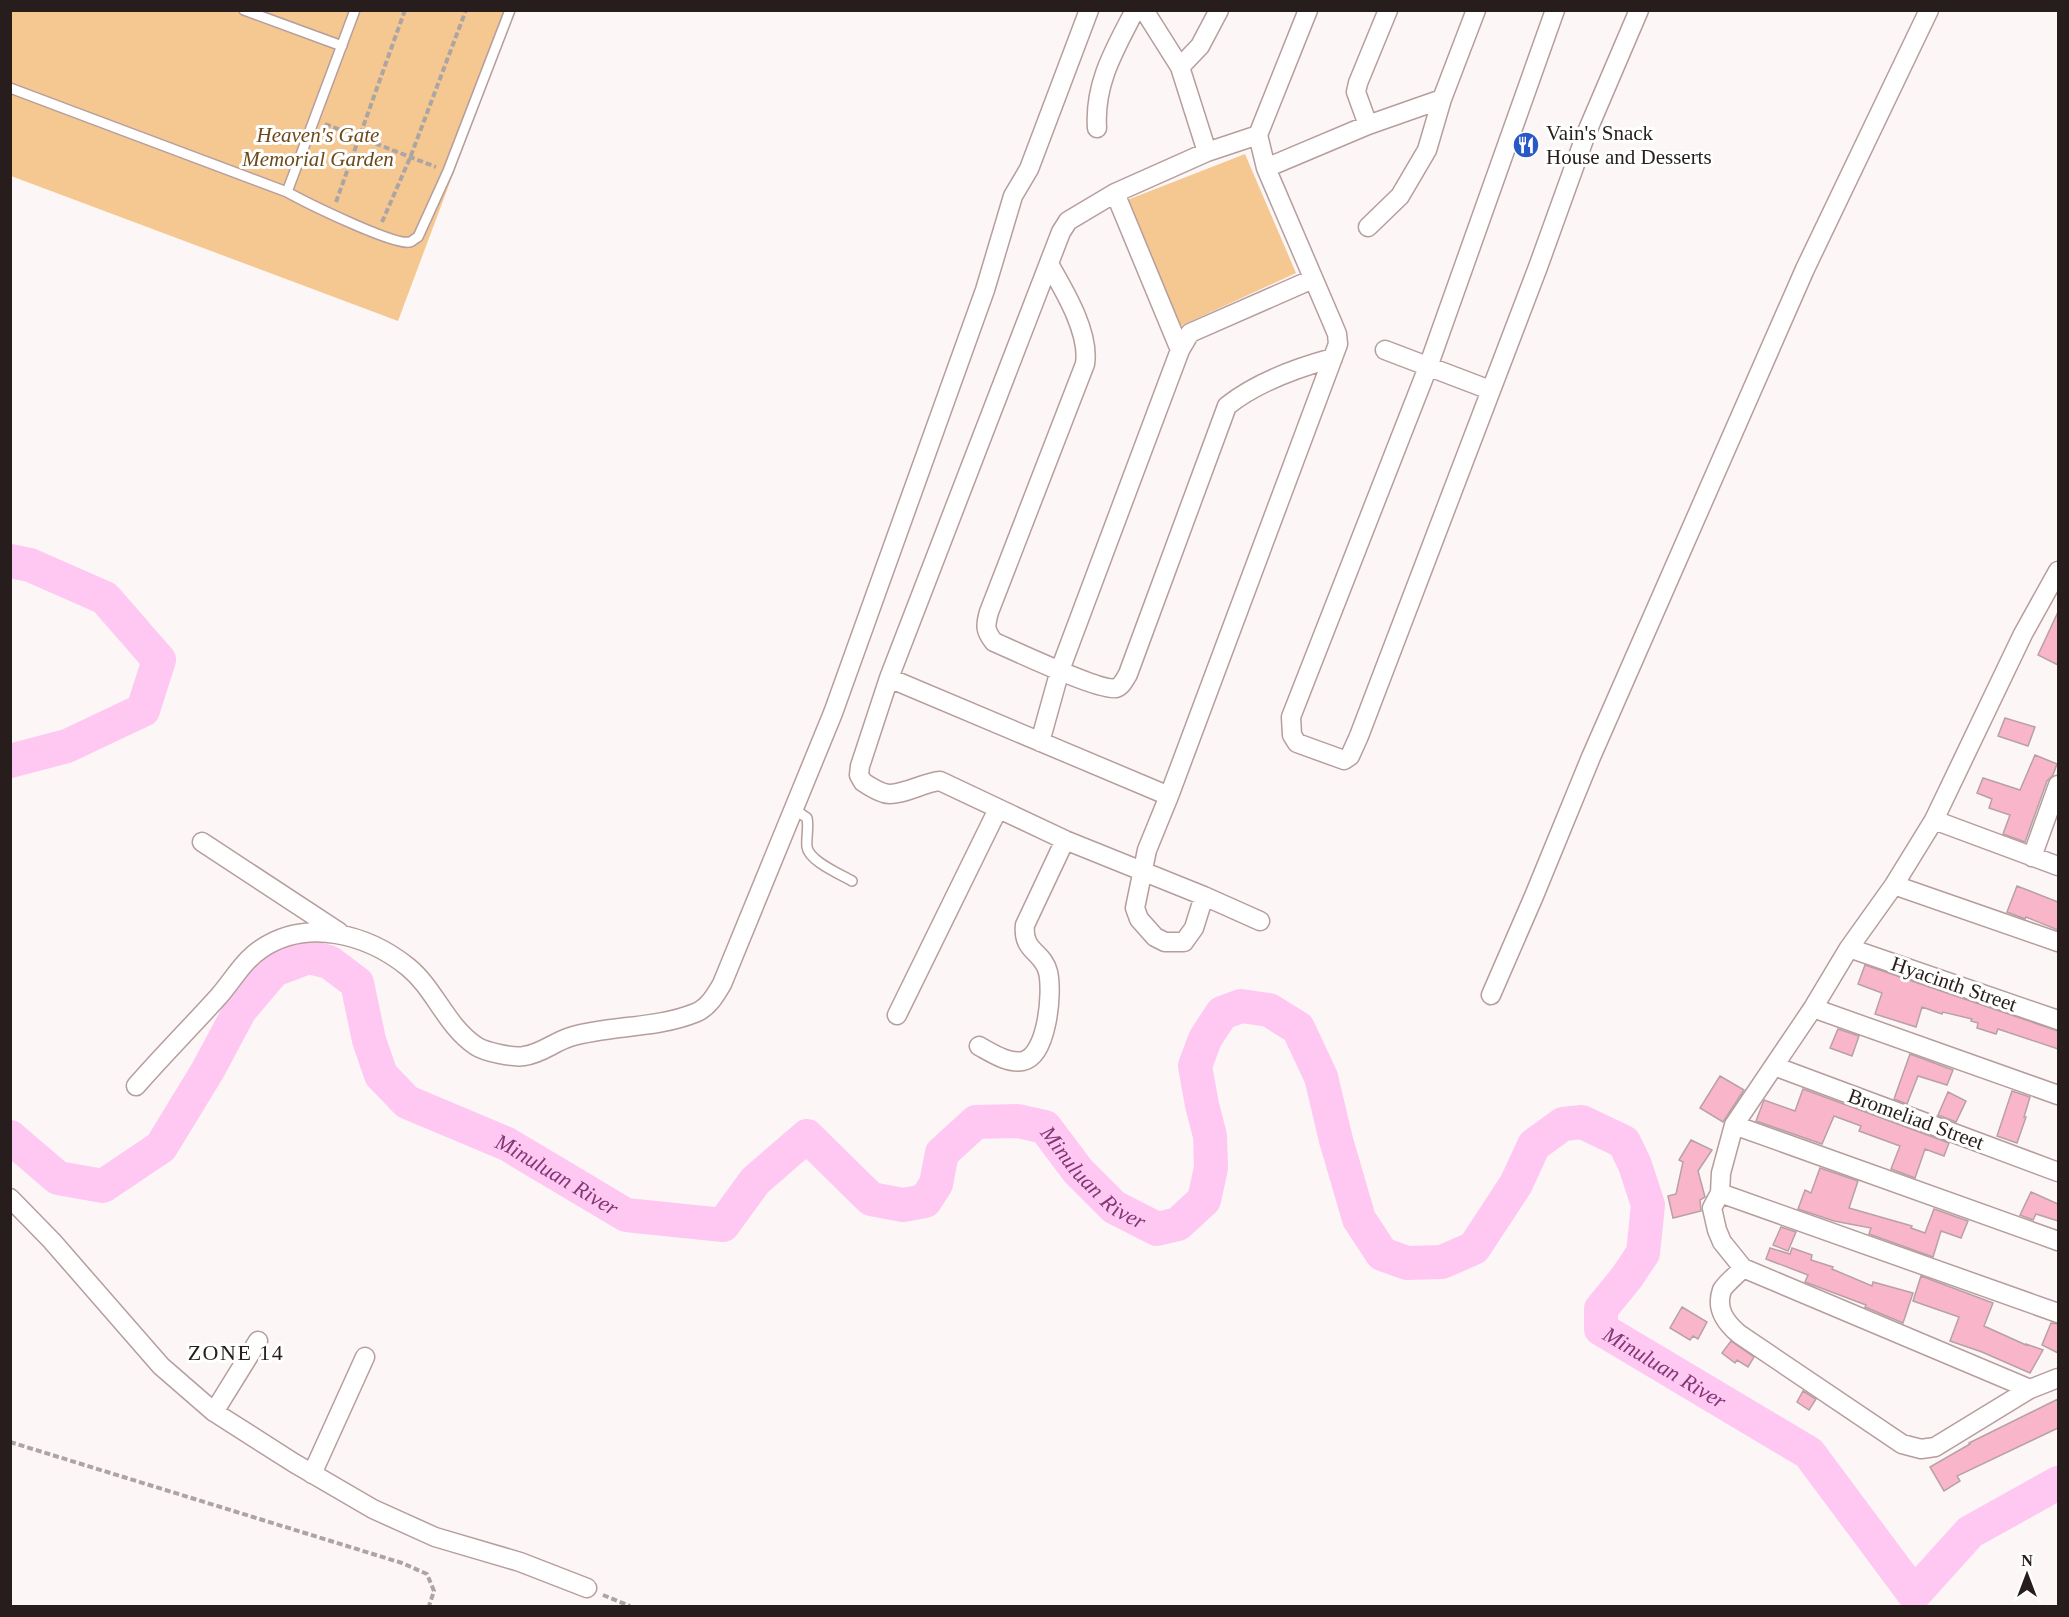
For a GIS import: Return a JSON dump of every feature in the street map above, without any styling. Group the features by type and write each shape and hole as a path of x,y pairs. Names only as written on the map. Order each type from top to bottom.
{"street":[{"path":"202,842 340,933 389,954 410,969 462,1035 478,1047 523,1057 538,1053 571,1037 664,1022 696,1012 710,1002 722,984 833,713 985,290 1013,196 1029,169 1089,10"},
{"path":"1096,128 1098,93 1112,54 1135,10"},
{"path":"1144,10 1180,68 1207,152"},
{"path":"1180,68 1200,46 1219,10"},
{"path":"1204,896 1194,927 1184,942 1165,942 1155,938 1139,919 1135,908 1147,850 1338,344 1337,334 1266,168 1258,135 1308,10"},
{"path":"1368,125 1356,92 1388,10"},
{"path":"1368,228 1401,196 1427,150 1442,99 1476,10"},
{"path":"1555,10 1428,367 1291,717 1292,735 1297,742 1344,760 1350,756 1375,697 1586,134 1639,10"},
{"path":"1491,995 1591,757 1791,300 1929,10"},
{"path":"1266,168 1368,125 1442,99"},
{"path":"1258,135 1207,152 1115,193 1068,221 1061,232 889,678 860,766 860,775 862,782 886,794 929,782 940,782 1065,840 1260,921"},
{"path":"1115,193 1180,350"},
{"path":"1049,264 1067,296 1080,329 1086,356 1085,364 985,624 986,632 994,642 1092,684 1115,688 1121,686 1128,674 1227,406 1247,393 1297,368 1333,358"},
{"path":"1040,742 1060,670 1180,350 1190,333 1313,279"},
{"path":"1385,350 1490,390"},
{"path":"2030,1389 1743,1269 1722,1242 1712,1208 1720,1193 1721,1173 1734,1125 1849,948 1894,885 1934,820 2023,634 2056,580"},
{"path":"889,678 1169,796"},
{"path":"2032,857 2058,785"},
{"path":"897,1015 998,810"},
{"path":"1934,820 2058,866"},
{"path":"979,1046 1002,1058 1015,1061 1025,1060 1035,1054 1048,1014 1050,990 1048,971 1043,960 1029,948 1024,935 1025,925 1065,840"},
{"path":"1894,885 2058,942"},
{"path":"136,1086 220,995 243,964 260,949 281,938 304,932 340,933"},
{"name":"Hyacinth Street","path":"1849,948 2058,1020"},
{"path":"1812,1008 2058,1095"},
{"name":"Bromeliad Street","path":"1774,1066 2058,1172"},
{"path":"1734,1125 2058,1241"},
{"path":"1720,1193 2058,1313"},
{"path":"10,1198 52,1241 161,1366 214,1412 312,1474 373,1509 435,1537 520,1562 587,1588"},
{"path":"1743,1269 1723,1289 1720,1306 1722,1315 1729,1325 1739,1334 1910,1448 1935,1447 2030,1389 2058,1378"},
{"path":"214,1412 258,1341"},
{"path":"312,1474 366,1357"}],"lane":[{"path":"244,10 342,46"},
{"path":"287,192 356,10"},
{"path":"10,88 287,192 331,215 377,234 403,242 411,242 418,237 448,171 510,10"},
{"path":"794,810 807,818 809,853 816,860 852,881"}],"path":[{"path":"331,215 405,10"},
{"path":"377,234 410,158 466,10"},
{"path":"314,119 448,171"},
{"path":"10,1442 402,1563 427,1574 434,1591 429,1606"},
{"path":"587,1588 630,1606"}],"green space":[{"name":"Heaven's Gate Memorial Garden","path":"10,11 514,11 398,321 11,176"},
{"path":"1245,154 1296,273 1174,329 1122,202"}],"building":[{"path":"2058,612 2058,665 2038,655"},
{"path":"2005,718 2035,727 2028,746 1998,736"},
{"path":"2035,755 2057,764 2053,775 2047,781 2025,842 2003,834 2010,815 1989,808 1992,799 1977,793 1983,778 2020,790"},
{"path":"2017,886 2058,902 2058,930 2007,912"},
{"path":"1865,965 2058,1031 2058,1049 1998,1029 1996,1034 1977,1028 1978,1023 1971,1021 1972,1019 1943,1012 1942,1014 1922,1007 1916,1027 1875,1014 1882,993 1858,984"},
{"path":"1838,1029 1859,1036 1852,1056 1830,1048"},
{"path":"1910,1054 1953,1070 1947,1085 1918,1076 1907,1104 1894,1099"},
{"path":"1720,1076 1744,1090 1723,1122 1700,1108"},
{"path":"1803,1089 1949,1143 1944,1156 1925,1149 1915,1178 1891,1169 1900,1146 1859,1131 1861,1126 1834,1116 1822,1144 1756,1121 1764,1100 1795,1111"},
{"path":"2012,1091 2030,1097 2017,1143 1997,1136"},
{"path":"1948,1092 1966,1101 1956,1122 1938,1115"},
{"path":"1691,1140 1712,1150 1698,1171 1705,1197 1700,1200 1701,1211 1673,1218 1668,1196 1676,1194 1683,1162 1679,1160"},
{"path":"1820,1168 1858,1181 1849,1208 1912,1226 1911,1228 1925,1233 1934,1209 1968,1221 1961,1238 1941,1231 1933,1257 1869,1234 1871,1228 1834,1221 1798,1209 1805,1190 1811,1193"},
{"path":"2031,1192 2058,1204 2058,1221 2036,1214 2033,1220 2020,1215"},
{"path":"1781,1227 1796,1232 1788,1251 1773,1245"},
{"path":"1770,1248 1790,1254 1792,1248 1812,1255 1811,1260 1833,1267 1832,1269 1872,1286 1873,1282 1913,1293 1903,1323 1865,1307 1866,1305 1805,1282 1808,1275 1766,1259"},
{"path":"1921,1276 1993,1303 1984,1326 2043,1350 2030,1373 1950,1341 1959,1317 1913,1301"},
{"path":"1682,1307 1707,1322 1698,1339 1693,1336 1690,1340 1670,1328"},
{"path":"2051,1323 2058,1324 2058,1353 2042,1345"},
{"path":"1731,1341 1754,1357 1748,1367 1737,1360 1735,1363 1722,1353"},
{"path":"1803,1391 1816,1399 1809,1410 1797,1402"},
{"path":"2058,1399 2058,1428 1957,1476 1960,1481 1944,1491 1930,1467 1969,1443"}],"waterway":[{"name":"Minuluan River","path":"10,561 30,565 105,598 159,660 143,710 67,746 10,761"},
{"name":"Minuluan River","path":"10,1137 58,1178 103,1186 161,1147 208,1070 240,1010 274,970 308,957 329,962 357,983 369,1040 381,1075 407,1102 507,1144 626,1215 723,1225 755,1181 807,1136 871,1199 903,1205 925,1201 936,1184 942,1153 976,1122 1018,1121 1045,1127 1078,1171 1114,1207 1157,1229 1178,1224 1204,1200 1211,1168 1210,1136 1195,1066 1205,1039 1222,1013 1241,1006 1269,1010 1298,1028 1321,1077 1359,1219 1382,1254 1407,1263 1442,1262 1474,1248 1516,1184 1534,1145 1563,1124 1582,1122 1624,1142 1635,1165 1648,1205 1643,1253 1601,1309 1601,1329 1809,1453 1914,1594 1970,1532 2058,1483"}],"place":[{"name":"Vain's Snack House and Desserts","path":"1526,145"}],"district":[{"name":"ZONE 14","path":"236,1352"}]}
